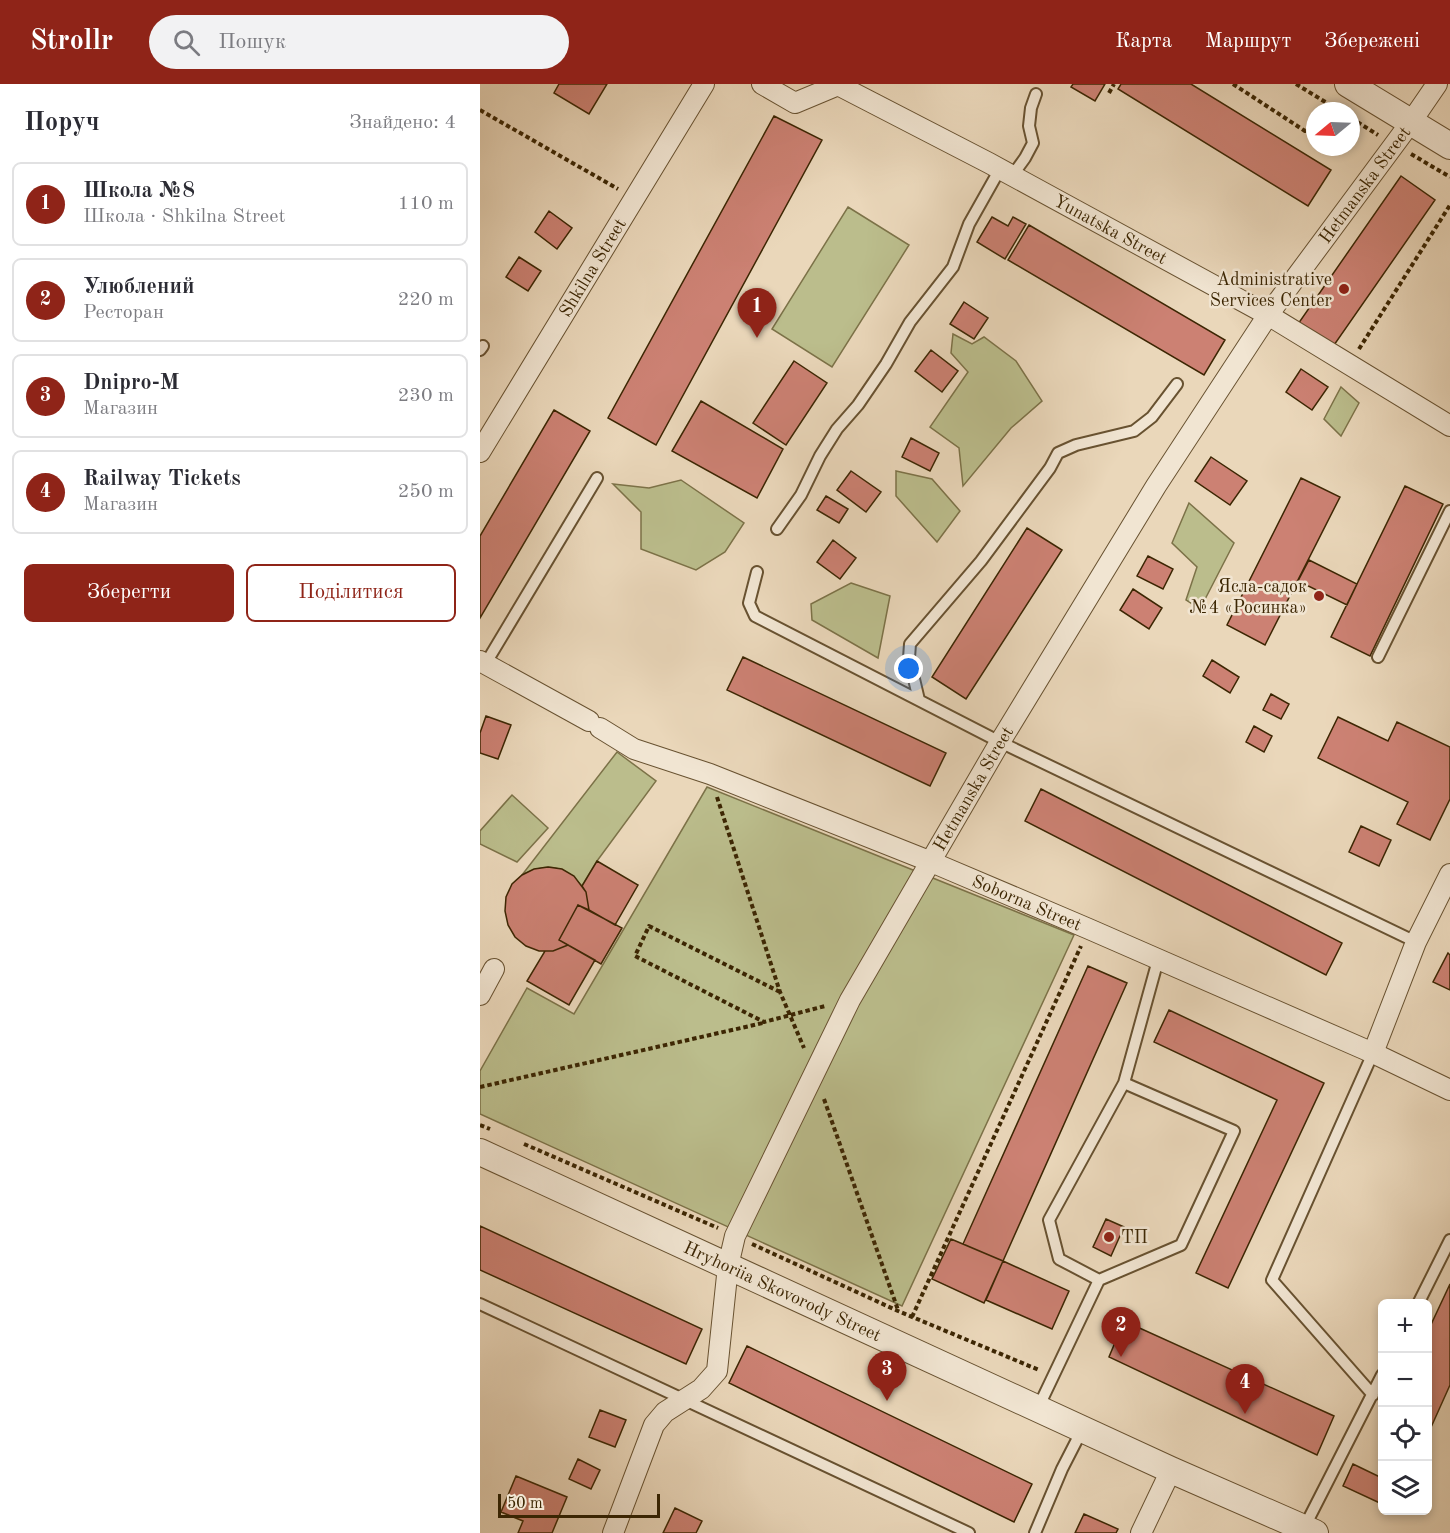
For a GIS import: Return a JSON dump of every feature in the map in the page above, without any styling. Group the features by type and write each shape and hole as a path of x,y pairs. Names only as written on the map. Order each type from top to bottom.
{"street":[{"name":"Shkilna Street","path":"480,452 704,84"},
{"name":"Yunatska Street","path":"762,84 795,104 838,85 1268,315 1450,426"},
{"path":"1348,84 1450,146"},
{"name":"Hetmanska Street","path":"613,1533 654,1425 665,1412 701,1389 717,1371 728,1266 735,1236 850,1000 929,861 1156,486 1268,315 1395,145 1437,84"},
{"name":"Soborna Street","path":"483,662 634,749 710,774 929,861 1089,928 1373,1053 1450,1090"},
{"path":"1373,1053 1416,942 1450,874"},
{"path":"480,995 494,969"},
{"name":"Hryhoriia Skovorody Street","path":"485,1141 728,1266 1171,1470 1310,1530"},
{"path":"1141,1533 1171,1470"}],"lane":[{"path":"777,529 801,495 820,456 837,429 858,405 910,322 953,267 969,224 1006,173 1025,158 1033,143 1029,126 1031,108 1036,94"},
{"path":"919,700 909,658 909,644 981,561 1050,468 1058,453 1076,445 1134,431 1152,417 1177,384"},
{"path":"483,662 597,478"},
{"path":"1378,657 1450,511"},
{"path":"758,572 749,603 755,616 1000,742 1416,942"},
{"path":"1099,1280 1059,1259 1049,1220 1124,1083 1158,960"},
{"path":"1373,1053 1272,1280 1373,1395"},
{"path":"1038,1408 1099,1280 1180,1245 1234,1131 1124,1083"},
{"path":"1420,1299 1450,1240"},
{"path":"480,1304 969,1533"},
{"path":"1310,1530 1378,1385"},
{"path":"1035,1533 1062,1470 1083,1429"}],"path":[{"path":"1109,93 1114,84"},
{"path":"1233,84 1306,130"},
{"path":"1296,84 1325,102"},
{"path":"480,110 634,199"},
{"path":"1360,124 1450,177"},
{"path":"1349,364 1450,206"},
{"path":"710,774 780,992 814,1073 898,1311"},
{"path":"764,1022 635,956 649,926 780,992"},
{"path":"912,1317 1089,928"},
{"path":"480,1086 764,1022 850,1000"},
{"path":"480,1125 485,1141"},
{"path":"523,1143 735,1236 898,1311 1054,1376"}],"green space":[{"path":"848,207 909,245 832,367 772,329"},
{"path":"953,334 972,344 984,337 1016,361 1042,401 1011,428 963,486 959,448 930,427 968,372 951,353"},
{"path":"1341,387 1359,403 1341,436 1324,419"},
{"path":"896,471 932,479 960,511 937,542 896,496"},
{"path":"681,480 744,523 725,552 696,570 641,549 641,512 613,484 649,488"},
{"path":"1189,503 1234,543 1200,609 1186,600 1197,567 1172,543"},
{"path":"851,583 890,596 878,658 812,620 811,604"},
{"path":"617,752 656,781 597,861 582,886 569,874 555,868 539,868 522,875"},
{"path":"707,787 1074,935 902,1306 480,1114 480,1071 527,988 574,1014"},
{"path":"512,795 548,828 517,862 480,844 480,831"}],"building":[{"path":"559,84 607,84 589,114 554,93"},
{"path":"1073,84 1105,84 1095,101 1071,87"},
{"path":"1121,84 1191,84 1331,170 1308,206 1118,89"},
{"path":"774,116 822,140 656,445 608,418"},
{"path":"1401,176 1435,200 1332,348 1298,324"},
{"path":"549,211 572,228 557,249 535,232"},
{"path":"992,217 1008,226 1013,217 1026,224 1005,259 977,242"},
{"path":"1029,225 1225,340 1204,375 1008,260"},
{"path":"519,257 541,271 528,291 506,277"},
{"path":"964,302 988,318 974,339 950,324"},
{"path":"931,350 958,371 942,392 915,371"},
{"path":"794,361 827,383 786,445 753,423"},
{"path":"1301,369 1328,387 1312,410 1286,392"},
{"path":"701,401 783,449 757,498 672,451"},
{"path":"554,410 590,431 480,618 480,536"},
{"path":"911,438 939,453 930,471 902,457"},
{"path":"1211,457 1247,481 1230,505 1195,481"},
{"path":"851,471 881,492 866,512 837,490"},
{"path":"1301,478 1340,497 1265,645 1227,625"},
{"path":"1405,486 1443,504 1370,656 1331,637"},
{"path":"826,496 848,509 839,523 817,510"},
{"path":"1027,528 1062,550 966,699 932,677"},
{"path":"833,540 856,558 840,579 817,562"},
{"path":"1148,556 1173,569 1163,589 1137,576"},
{"path":"1309,560 1357,584 1347,605 1298,581"},
{"path":"1133,589 1162,608 1149,629 1120,610"},
{"path":"743,657 946,753 930,786 727,690"},
{"path":"1212,660 1239,677 1230,693 1203,676"},
{"path":"1271,694 1289,704 1281,719 1263,710"},
{"path":"486,716 511,725 498,759 480,753 480,733"},
{"path":"1338,717 1388,741 1397,722 1450,747 1450,799 1430,840 1397,824 1408,802 1318,758"},
{"path":"1254,726 1272,736 1264,752 1246,742"},
{"path":"1041,789 1342,943 1326,975 1025,821"},
{"path":"1361,826 1391,840 1379,866 1349,852"},
{"path":"597,861 638,885 615,925 589,910 586,892 582,886"},
{"path":"548,867 562,869 574,876 586,892 589,910 578,905 559,940 568,945 553,951 539,951 526,946 515,937 508,925 505,911 506,897 512,884 522,875 534,869"},
{"path":"578,905 622,928 601,964 559,940"},
{"path":"568,945 595,960 569,1005 527,981 545,951 553,951"},
{"path":"1448,953 1450,955 1450,990 1433,982"},
{"path":"1088,966 1127,983 1003,1261 963,1244"},
{"path":"1169,1010 1324,1083 1228,1288 1196,1273 1277,1100 1154,1042"},
{"name":"ТП","path":"1106,1219 1124,1227 1111,1256 1093,1247"},
{"path":"480,1226 702,1329 686,1364 480,1270"},
{"path":"951,1239 1003,1261 984,1303 932,1279"},
{"path":"1003,1261 1069,1291 1052,1329 986,1300"},
{"path":"1450,1284 1450,1385 1432,1425 1432,1353 1432,1322"},
{"path":"1124,1321 1334,1416 1317,1455 1109,1357"},
{"path":"747,1346 1032,1484 1014,1522 729,1383"},
{"path":"600,1410 626,1420 615,1447 589,1437"},
{"path":"578,1459 600,1470 591,1489 569,1479"},
{"path":"1353,1464 1378,1476 1378,1502 1343,1486"},
{"path":"516,1476 567,1497 552,1533 518,1533 523,1521 501,1512"},
{"path":"675,1508 702,1521 696,1533 663,1533"},
{"path":"1084,1514 1118,1529 1116,1533 1075,1533"}],"place":[{"name":"Administrative Services Center","path":"1344,289"},
{"name":"Школа №8","path":"757,338"},
{"name":"Ясла-садок №4 «Росинка»","path":"1319,596"},
{"name":"ТП","path":"1109,1237"},
{"name":"Улюблений","path":"1121,1357"},
{"name":"Dnipro-M","path":"887,1401"},
{"name":"Railway Tickets","path":"1245,1414"}]}
